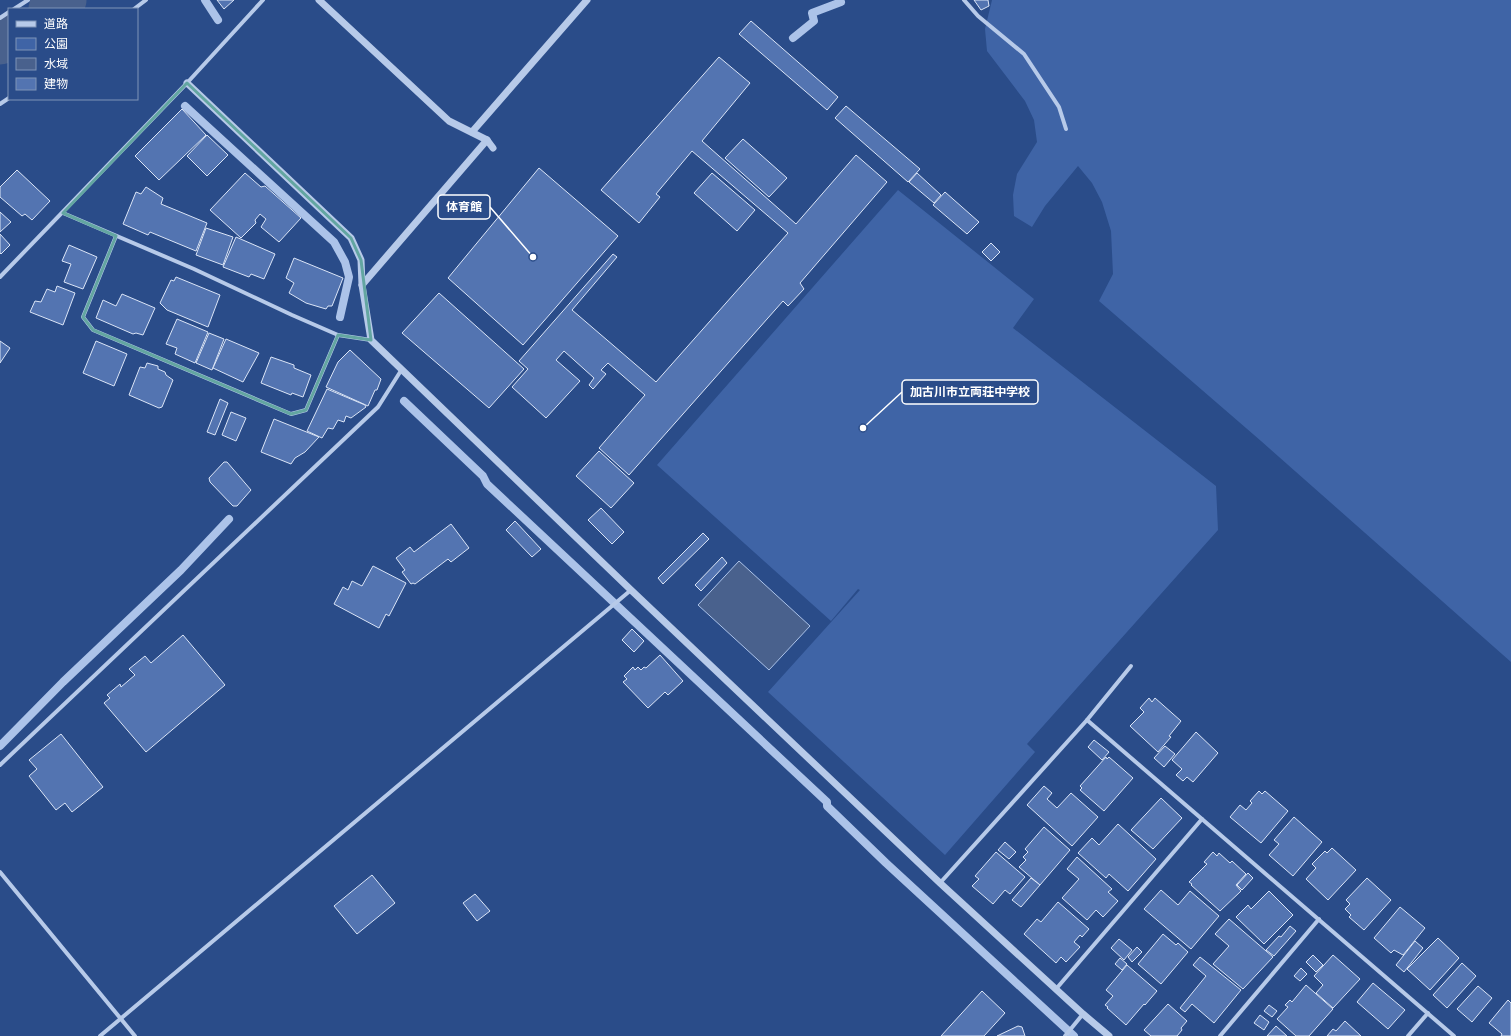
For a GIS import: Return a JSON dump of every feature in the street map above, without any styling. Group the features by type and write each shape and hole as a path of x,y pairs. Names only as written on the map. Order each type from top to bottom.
{"street":[{"path":"16,8 28,0"},
{"path":"135,8 146,0"},
{"path":"0,277 187,84 263,0"},
{"path":"320,0 427,101 450,120 487,140 493,148"},
{"path":"472,132 587,0"},
{"path":"964,0 978,16 1024,54 1059,107 1066,129"},
{"path":"187,84 351,238 361,260 362,285 371,340"},
{"path":"362,285 487,140"},
{"path":"63,213 194,269 338,335 371,340 940,883 1109,1036"},
{"path":"116,236 83,317 93,330 291,414 306,410 338,335"},
{"path":"0,765 378,407 402,369"},
{"path":"100,1036 632,590"},
{"path":"940,883 1087,720 1131,666"},
{"path":"1087,720 1454,1036"},
{"path":"1056,989 1202,819"},
{"path":"0,872 135,1036"},
{"path":"1220,1036 1319,919"},
{"path":"1408,1036 1428,1013"},
{"path":"1065,1036 1083,1014"}],"highlighted area":[{"path":"187,83 351,238 361,260 371,340 338,335 306,410 291,414 93,330 83,317 116,236 63,213"}],"green space":[{"path":"992,0 1511,0 1511,662 1261,441 1099,301 1113,274 1111,231 1102,202 1092,183 1078,166 1045,206 1032,227 1014,216 1013,195 1017,174 1037,142 1034,120 1025,101 987,51 985,29"},
{"path":"898,190 1034,299 1013,328 1216,486 1218,530 1027,744 1035,752 945,855 768,692 860,590 858,589 831,621 657,465"}],"water":[{"path":"739,561 810,626 769,670 698,605"}],"building":[{"path":"217,0 234,0 224,9"},
{"path":"974,0 988,0 989,6 981,10"},
{"path":"751,21 838,97 827,110 739,34"},
{"path":"719,57 750,83 702,141 796,224 856,155 887,182 800,283 804,289 788,306 783,301 629,475 599,448 645,395 608,363 601,370 606,374 593,389 589,385 594,378 564,351 556,360 580,381 546,418 512,387 528,369 519,361 613,254 617,257 572,310 656,382 788,233 692,151 656,194 660,197 639,223 601,190"},
{"path":"846,106 920,169 908,182 835,118"},
{"path":"182,109 206,135 159,180 135,156"},
{"path":"207,135 228,155 207,176 187,156"},
{"path":"743,139 787,178 769,197 725,158"},
{"path":"539,168 618,236 523,345 448,278"},
{"path":"17,170 50,201 32,220 25,214 22,216 0,197 0,187"},
{"path":"245,173 261,187 265,186 301,218 279,242 261,227 266,219 260,214 255,220 256,223 241,238 210,210"},
{"path":"712,173 755,210 737,231 694,193"},
{"path":"917,173 941,195 934,203 909,182"},
{"path":"146,187 163,198 161,204 207,223 196,251 150,232 148,235 123,224 136,192 141,194"},
{"path":"945,192 979,222 967,234 933,205"},
{"path":"0,212 11,222 0,232"},
{"path":"206,228 233,237 223,265 196,255"},
{"path":"0,234 10,245 1,254 0,253"},
{"path":"236,237 275,254 264,279 251,274 249,277 223,267"},
{"path":"991,243 1000,252 991,261 982,252"},
{"path":"69,245 97,257 83,289 64,282 71,264 62,261"},
{"path":"294,258 343,278 332,306 328,306 326,309 306,303 289,293 294,283 286,278"},
{"path":"176,277 220,295 208,327 167,310 160,303 171,280 174,281"},
{"path":"57,286 75,293 63,325 30,312 35,301 41,302 47,289 55,292"},
{"path":"439,293 524,369 489,408 402,333"},
{"path":"122,294 155,308 143,335 136,333 133,334 96,318 103,300 116,306"},
{"path":"177,319 208,332 195,363 175,354 177,348 166,344"},
{"path":"209,333 224,339 212,370 196,363"},
{"path":"226,339 259,353 243,382 213,368"},
{"path":"0,341 10,348 0,363"},
{"path":"96,341 127,354 114,386 83,373"},
{"path":"350,350 381,379 368,406 326,387 338,362"},
{"path":"271,357 294,365 294,368 311,375 303,397 292,393 291,395 261,383"},
{"path":"147,363 158,366 158,369 165,372 166,375 173,380 162,407 159,408 129,395 140,367 145,368"},
{"path":"327,389 365,405 366,407 351,418 346,416 344,422 338,420 333,429 328,428 322,438 307,431"},
{"path":"220,399 228,403 215,435 207,432"},
{"path":"231,412 246,418 236,441 222,435"},
{"path":"274,419 319,437 305,452 295,458 291,464 261,452"},
{"path":"599,451 634,483 611,508 576,476"},
{"path":"224,462 227,462 251,490 237,506 233,506 210,482 209,478"},
{"path":"601,508 624,532 612,544 588,520"},
{"path":"515,521 541,549 532,557 506,530"},
{"path":"451,524 469,548 451,562 448,559 415,584 411,584 402,572 405,570 396,558 410,547 414,552"},
{"path":"703,533 709,539 663,584 658,578"},
{"path":"722,557 727,563 701,591 695,585"},
{"path":"373,566 406,583 389,616 386,614 379,628 334,604 343,587 348,590 352,581 362,586"},
{"path":"632,629 644,641 634,652 622,640"},
{"path":"183,635 225,685 146,752 104,703 110,698 107,695 120,684 121,687 135,675 129,669 145,656 151,663"},
{"path":"660,655 683,681 668,695 665,692 648,708 623,682 627,679 624,676 633,667 635,670 638,667 641,670 644,667 646,668"},
{"path":"1149,698 1152,702 1155,698 1181,721 1169,736 1171,737 1158,752 1130,726 1144,712 1140,708"},
{"path":"1196,732 1218,753 1193,782 1187,777 1183,781 1176,775 1182,769 1172,760"},
{"path":"61,734 103,787 72,812 65,803 56,810 29,776 37,769 29,760"},
{"path":"1094,740 1109,752 1102,760 1088,747"},
{"path":"1165,746 1175,754 1164,767 1154,758"},
{"path":"1106,757 1107,759 1109,757 1133,778 1104,811 1080,790 1082,788 1080,786"},
{"path":"1044,786 1052,793 1047,799 1057,808 1071,793 1098,817 1072,846 1027,805"},
{"path":"1259,791 1262,794 1265,791 1288,811 1261,843 1230,817 1240,805 1246,810 1252,803 1250,801"},
{"path":"1161,798 1182,818 1153,849 1131,830"},
{"path":"1294,817 1322,842 1293,876 1269,855 1279,844 1274,840"},
{"path":"1118,824 1156,859 1128,891 1109,874 1106,878 1078,853 1092,838 1099,845"},
{"path":"1044,827 1070,850 1040,885 1019,867 1026,860 1023,857 1028,852 1025,849"},
{"path":"1005,842 1016,852 1009,859 998,850"},
{"path":"1332,848 1356,870 1328,900 1306,879 1316,868 1312,864 1325,851 1327,853"},
{"path":"996,852 1025,877 1010,894 1005,890 993,904 972,886 979,879 975,876"},
{"path":"1213,852 1217,856 1219,853 1230,863 1232,861 1246,874 1236,885 1241,891 1220,911 1189,882 1207,864 1204,862"},
{"path":"1077,857 1112,889 1108,892 1118,901 1103,917 1096,910 1087,920 1062,898 1079,879 1067,869"},
{"path":"1248,873 1253,878 1242,890 1237,885"},
{"path":"372,875 395,903 357,934 334,906"},
{"path":"1031,878 1040,885 1021,907 1012,900"},
{"path":"1367,878 1391,900 1364,930 1349,917 1351,915 1345,909 1350,904 1346,900"},
{"path":"1161,890 1178,905 1190,891 1219,916 1191,949 1144,909"},
{"path":"1269,891 1293,915 1264,944 1236,917 1248,905 1251,909"},
{"path":"475,894 490,911 477,921 463,903"},
{"path":"1058,902 1089,929 1082,937 1080,935 1074,942 1080,947 1066,962 1061,957 1056,963 1024,934 1037,919 1041,922"},
{"path":"1400,907 1425,928 1403,955 1394,950 1391,953 1374,938"},
{"path":"1229,919 1273,957 1243,989 1213,964 1229,946 1215,934"},
{"path":"1290,926 1296,931 1274,956 1266,950 1279,936 1281,937"},
{"path":"1163,934 1176,945 1178,943 1188,952 1161,984 1138,964"},
{"path":"1438,938 1459,958 1430,990 1407,969"},
{"path":"1119,939 1132,950 1124,960 1111,948"},
{"path":"1415,941 1423,948 1404,972 1396,965"},
{"path":"1137,947 1142,952 1132,962 1128,957"},
{"path":"1313,955 1323,965 1316,972 1306,962"},
{"path":"1333,955 1360,979 1333,1008 1316,993 1323,985 1314,976"},
{"path":"1200,957 1241,990 1214,1023 1192,1004 1185,1012 1180,1008 1206,976 1193,965"},
{"path":"1120,958 1127,964 1122,970 1115,964"},
{"path":"1462,963 1476,976 1447,1008 1433,995"},
{"path":"1127,965 1157,991 1126,1025 1105,1005 1113,996 1106,990"},
{"path":"1301,968 1307,974 1300,981 1294,976"},
{"path":"1373,983 1405,1010 1388,1029 1357,1002"},
{"path":"1306,985 1333,1009 1309,1036 1296,1036 1277,1019 1288,1007 1285,1005 1290,1000 1292,1002"},
{"path":"1478,986 1492,998 1472,1022 1457,1009"},
{"path":"982,991 1005,1013 984,1036 941,1036"},
{"path":"1508,1000 1511,1003 1511,1036 1501,1036 1502,1034 1489,1023"},
{"path":"1168,1004 1187,1021 1177,1036 1151,1036 1144,1030"},
{"path":"1269,1005 1277,1011 1272,1017 1264,1011"},
{"path":"1260,1015 1269,1022 1264,1030 1254,1023"},
{"path":"1345,1021 1361,1036 1327,1036 1333,1029 1336,1031"},
{"path":"1018,1026 1022,1027 1025,1036 997,1036"},
{"path":"1276,1026 1287,1036 1267,1036"}],"waterway":[{"path":"52,8 64,0"},
{"path":"205,0 218,20"},
{"path":"793,38 814,21 812,13 841,2 840,0"},
{"path":"0,42 8,37"},
{"path":"185,106 334,242 345,262 349,277 340,317"},
{"path":"404,401 483,476 487,484 827,802 827,806 886,863 1074,1036"},
{"path":"0,746 63,682 181,570 229,519"}],"place":[{"name":"体育館","path":"533,257"},
{"name":"加古川市立両荘中学校","path":"863,428"}]}
